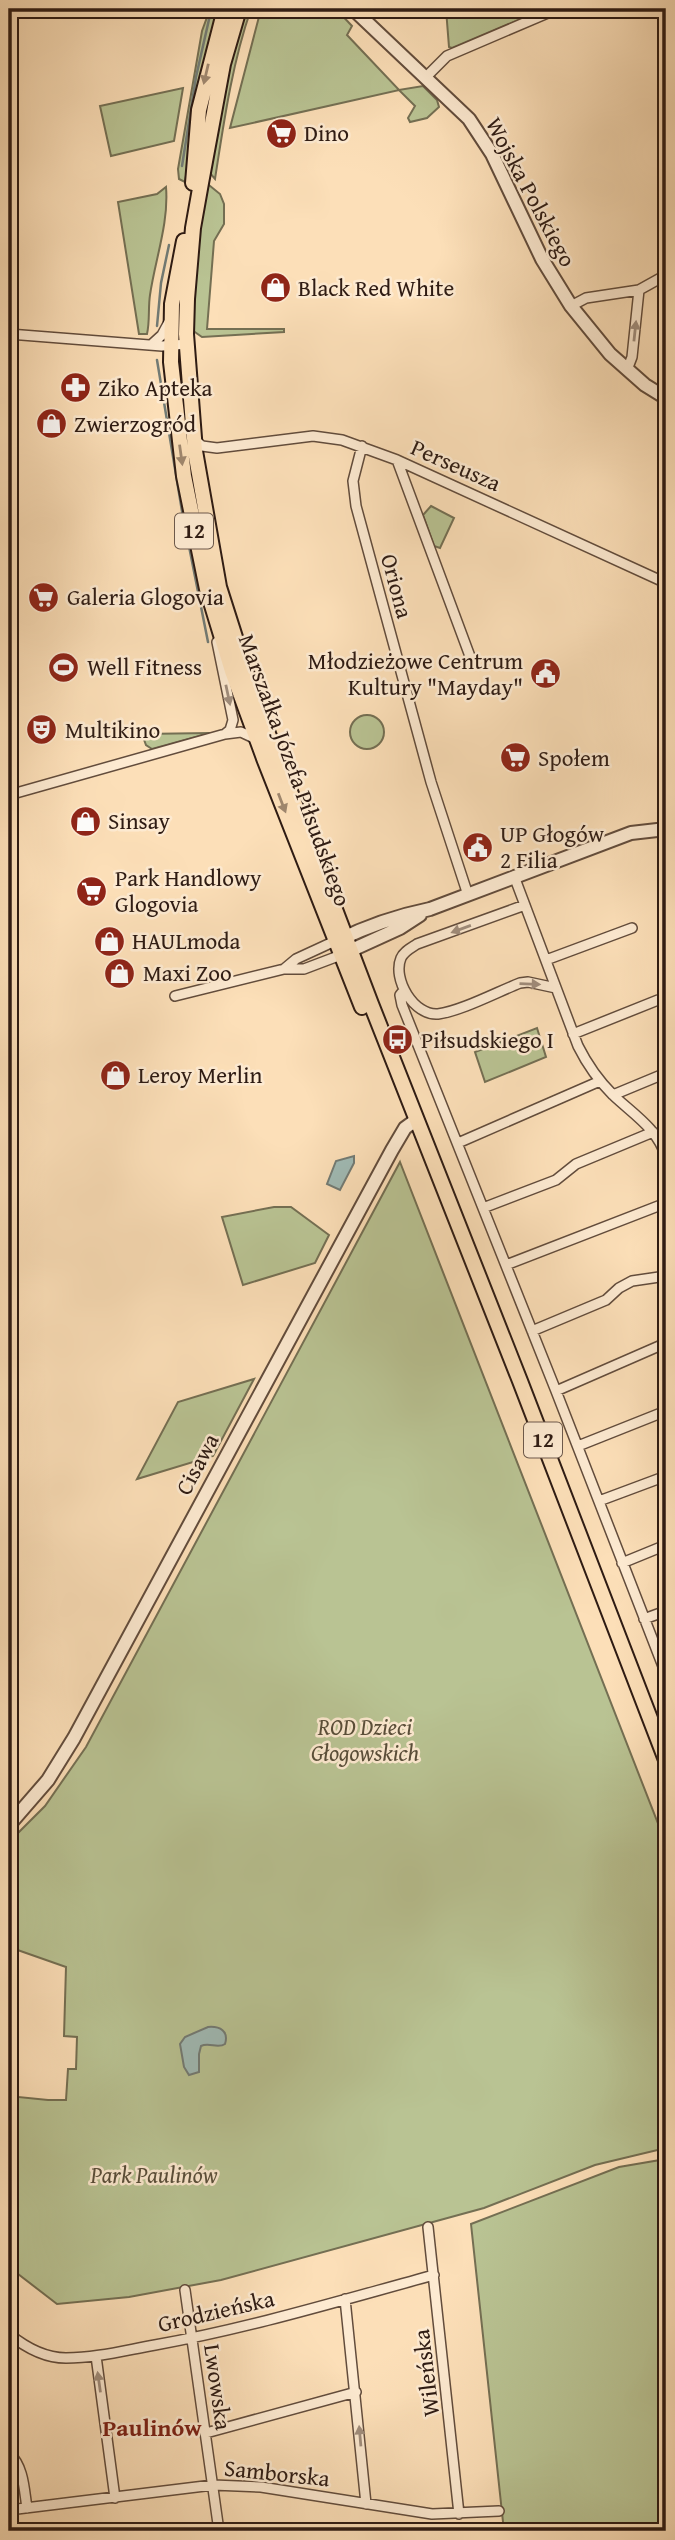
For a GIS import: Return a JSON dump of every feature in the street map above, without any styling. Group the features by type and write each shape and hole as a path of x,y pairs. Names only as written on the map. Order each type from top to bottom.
{"main road":[{"name":"Marszałka Józefa Piłsudskiego","path":"225,9 199,110 191,202 171,313 170,346 184,476 211,606 257,740 331,913"},
{"name":"Marszałka Józefa Piłsudskiego","path":"239,9 223,64 197,205 189,270 187,344 193,438 217,578 241,660 343,946 401,1079 666,1760"}],"street":[{"name":"Wojska Polskiego","path":"353,9 426,77 482,136 542,259 571,306 601,345 627,370 666,398"},
{"path":"426,77 450,55 557,9"},
{"path":"571,306 586,298 639,290 666,275"},
{"path":"627,370 632,357 639,290"},
{"path":"151,345 164,331 171,313"},
{"path":"9,334 151,345 187,344"},
{"name":"Perseusza","path":"193,438 201,445 217,448 313,436 362,446 666,583"},
{"name":"Oriona","path":"362,446 353,481 355,506 431,782 468,895"},
{"path":"198,475 203,459 217,448"},
{"path":"397,460 471,659"},
{"path":"211,606 233,720 230,730 225,734"},
{"path":"9,795 225,734 241,732 257,740"},
{"path":"175,996 284,969 304,970 324,962 365,927 430,909 631,833 666,829"},
{"path":"514,876 586,1062 613,1095 664,1144 666,1157"},
{"path":"525,905 405,951 399,966 404,990 417,1006 425,1012 436,1014 520,983 556,988"},
{"path":"284,969 296,959 318,949 371,942 430,909"},
{"path":"318,949 331,913 365,927"},
{"path":"545,960 632,928"},
{"path":"324,962 340,965 353,972 371,942"},
{"path":"404,990 400,995 402,1005 666,1674"},
{"path":"573,1034 658,1000"},
{"path":"613,1095 666,1073"},
{"path":"458,1143 600,1081"},
{"name":"Cisawa","path":"9,1825 37,1795 57,1766 392,1150 405,1128 416,1120"},
{"path":"484,1208 556,1180 576,1164 653,1132"},
{"path":"506,1265 666,1203"},
{"path":"532,1331 606,1300 632,1280 666,1276"},
{"path":"556,1391 666,1343"},
{"path":"578,1446 666,1411"},
{"path":"599,1502 666,1476"},
{"path":"622,1563 666,1545"},
{"path":"644,1619 666,1611"},
{"name":"Wileńska","path":"428,2227 459,2514"},
{"name":"Grodzieńska","path":"9,2334 23,2345 50,2356 96,2356 192,2339 434,2275"},
{"name":"Lwowska","path":"186,2290 219,2531"},
{"path":"345,2299 366,2504"},
{"path":"96,2356 115,2498"},
{"path":"206,2433 356,2392"},
{"path":"9,2453 22,2474 27,2508"},
{"name":"Samborska","path":"9,2510 213,2485 261,2487 432,2514 499,2511"}],"green space":[{"path":"210,9 219,9 202,73 185,182 179,179 178,169 202,31"},
{"path":"245,9 251,9 225,114 215,179 209,172 225,77"},
{"path":"261,9 336,9 352,26 347,35 399,90 230,128"},
{"path":"446,9 544,9 452,48 449,47"},
{"path":"423,86 437,100 439,107 427,118 410,122 408,118 415,106 399,90"},
{"path":"183,88 174,141 111,156 100,106"},
{"path":"204,181 220,194 224,204 224,224 214,241 207,329 284,329 284,332 202,337 192,330 192,288"},
{"path":"166,187 165,214 150,295 148,329 147,334 139,334 118,202 157,194"},
{"path":"431,506 454,518 440,548 434,546 423,515"},
{"path":"367,715 379,720 384,732 379,744 367,749 355,744 350,732 355,720"},
{"path":"210,733 152,749 146,745 142,734"},
{"path":"537,1028 546,1057 485,1082 475,1052"},
{"name":"ROD Dzieci Głogowskich","path":"400,1162 666,1844 666,2148 595,2165 484,2208 221,2280 129,2297 57,2304 9,2267 9,2096 66,2100 68,2069 76,2069 77,2037 64,2036 66,1967 9,1947 9,1842 45,1806 86,1747"},
{"path":"274,1207 291,1207 329,1235 315,1263 243,1285 222,1217"},
{"path":"254,1379 213,1456 137,1479 178,1402"},
{"path":"666,2159 666,2531 504,2531 471,2224 619,2167"}],"water":[{"path":"354,1156 354,1163 340,1190 327,1184 336,1161"},
{"path":"208,2027 216,2027 225,2033 225,2044 201,2046 199,2072 189,2075 184,2067 180,2044 185,2037"}],"waterway":[{"path":"182,166 196,77 210,15"},
{"path":"157,326 161,283 169,245"},
{"path":"157,360 182,511 208,642"}],"place":[{"name":"Dino","path":"281,133"},
{"name":"Black Red White","path":"275,288"},
{"name":"Ziko Apteka","path":"75,388"},
{"name":"Zwierzogród","path":"51,424"},
{"name":"Galeria Glogovia","path":"44,597"},
{"name":"Well Fitness","path":"64,667"},
{"name":"Młodzieżowe Centrum Kultury \"Mayday\"","path":"546,674"},
{"name":"Multikino","path":"42,730"},
{"name":"Społem","path":"515,758"},
{"name":"Sinsay","path":"85,821"},
{"name":"UP Głogów 2 Filia","path":"477,847"},
{"name":"Park Handlowy Glogovia","path":"92,891"},
{"name":"HAULmoda","path":"109,941"},
{"name":"Maxi Zoo","path":"120,973"},
{"name":"Piłsudskiego I","path":"398,1040"},
{"name":"Leroy Merlin","path":"115,1075"}],"district":[{"name":"Paulinów","path":"152,2428"}],"park label":[{"name":"Park Paulinów","path":"154,2175"}]}
